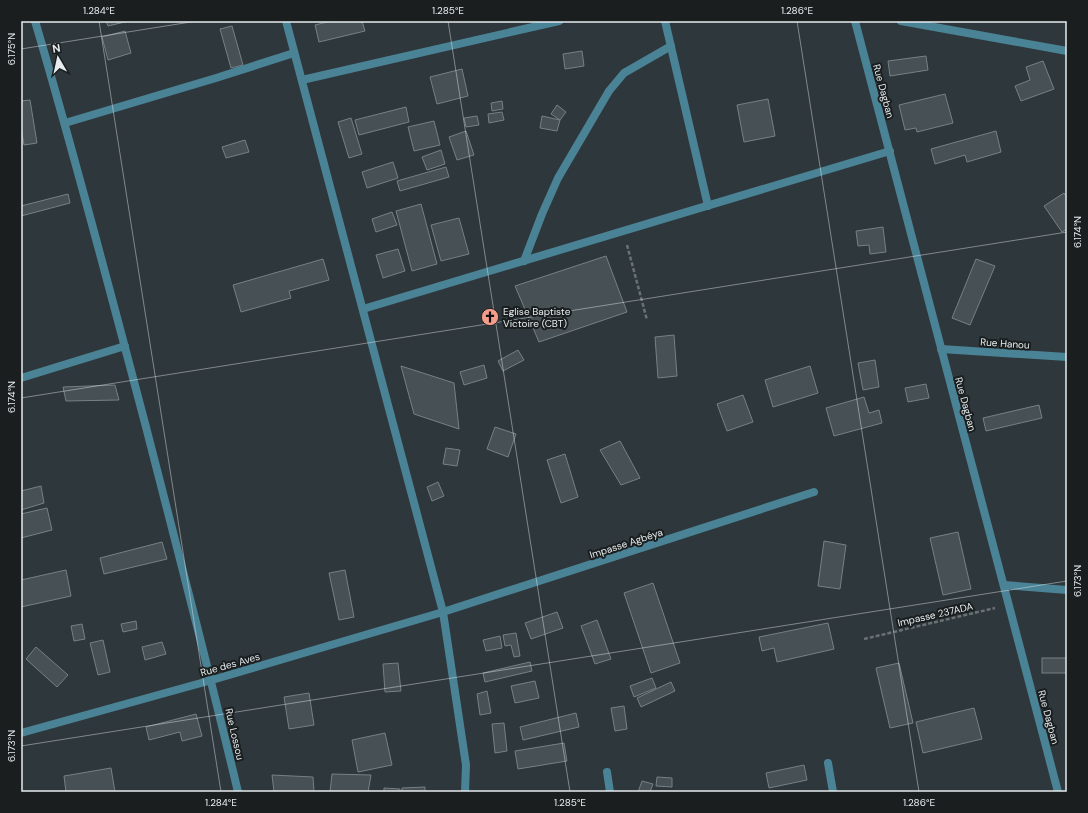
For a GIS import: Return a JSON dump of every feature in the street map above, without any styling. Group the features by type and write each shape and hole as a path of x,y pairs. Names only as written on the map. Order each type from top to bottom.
{"street":[{"name":"Rue Lossou","path":"35,21 65,124 212,680 238,792"},
{"path":"286,21 444,612 466,765 466,792"},
{"path":"302,80 559,21"},
{"path":"665,21 708,206"},
{"name":"Rue Dagban","path":"855,21 1058,792"},
{"path":"901,21 1067,51"},
{"path":"524,261 558,178 609,91 624,73 671,46"},
{"path":"65,124 294,53"},
{"path":"363,309 890,151"},
{"path":"21,378 124,346"},
{"name":"Rue Hanou","path":"942,349 1067,357"},
{"name":"Impasse Agbéya","path":"444,612 814,492"},
{"path":"1004,585 1067,590"},
{"name":"Rue des Aves","path":"21,733 212,680 444,612"},
{"path":"828,763 833,792"},
{"path":"607,772 610,792"}],"path":[{"path":"623,231 647,320"},
{"name":"Impasse 237ADA","path":"864,639 1009,605"}],"building":[{"path":"106,21 129,21 108,26"},
{"path":"331,21 362,21 365,31 319,42 315,25"},
{"path":"232,26 243,65 231,68 220,29"},
{"path":"125,31 131,53 108,60 102,37"},
{"path":"582,51 584,66 565,69 563,54"},
{"path":"926,56 928,70 890,76 888,61"},
{"path":"1043,61 1054,89 1021,101 1015,86 1030,80 1026,67"},
{"path":"462,69 468,96 437,104 430,77"},
{"path":"945,94 953,123 917,132 916,128 905,130 899,105"},
{"path":"768,99 775,136 744,142 737,105"},
{"path":"30,100 37,143 24,145 21,127 21,101"},
{"path":"502,101 503,109 492,111 491,103"},
{"path":"557,105 566,112 560,120 551,114"},
{"path":"406,107 409,122 359,135 355,120"},
{"path":"502,112 504,120 489,123 488,114"},
{"path":"477,116 479,125 466,127 464,118"},
{"path":"542,116 560,120 557,131 540,128"},
{"path":"351,118 362,154 349,158 338,122"},
{"path":"434,121 440,145 414,151 408,127"},
{"path":"466,131 474,155 457,160 449,137"},
{"path":"996,131 1001,152 967,162 965,155 935,164 931,149"},
{"path":"245,140 249,152 226,158 222,147"},
{"path":"441,150 445,164 427,170 422,157"},
{"path":"393,162 398,178 367,188 362,172"},
{"path":"446,167 449,177 400,191 397,181"},
{"path":"1064,193 1067,198 1067,229 1062,232 1044,206"},
{"path":"68,194 70,203 21,216 21,206"},
{"path":"421,204 437,264 412,271 396,211"},
{"path":"392,212 397,225 376,232 372,219"},
{"path":"459,218 469,254 441,261 431,225"},
{"path":"883,227 886,252 870,254 869,245 858,246 856,231"},
{"path":"398,249 405,271 383,278 376,255"},
{"path":"606,256 627,312 539,342 515,286"},
{"path":"323,259 329,280 289,291 291,298 241,312 233,285"},
{"path":"976,259 995,266 970,325 952,318"},
{"path":"674,335 677,376 658,378 655,337"},
{"path":"518,350 524,360 503,371 498,361"},
{"path":"875,360 879,387 863,390 858,363"},
{"path":"484,365 487,378 464,385 460,372"},
{"path":"401,366 454,383 459,429 414,414"},
{"path":"810,366 818,393 773,407 765,380"},
{"path":"926,384 929,398 908,402 905,388"},
{"path":"115,385 119,400 66,401 63,387"},
{"path":"743,395 753,422 727,431 717,404"},
{"path":"864,397 869,413 879,410 882,423 834,436 826,408"},
{"path":"1039,405 1042,418 986,431 983,418"},
{"path":"495,427 516,434 508,457 487,449"},
{"path":"620,441 640,478 621,485 600,450"},
{"path":"446,448 460,450 457,466 443,464"},
{"path":"565,454 578,497 561,503 547,460"},
{"path":"438,482 444,496 432,501 427,487"},
{"path":"41,486 44,503 21,510 21,491"},
{"path":"47,508 52,530 21,538 21,514"},
{"path":"958,532 971,589 943,595 930,538"},
{"path":"824,541 846,545 840,589 818,586"},
{"path":"162,542 167,559 104,574 100,558"},
{"path":"66,570 71,596 21,607 21,580"},
{"path":"345,570 354,617 339,620 329,573"},
{"path":"653,583 680,663 651,673 624,593"},
{"path":"557,612 563,628 531,639 525,623"},
{"path":"597,620 611,659 595,664 581,626"},
{"path":"136,621 137,629 123,632 121,624"},
{"path":"828,623 834,649 777,662 774,648 762,651 759,637"},
{"path":"82,624 85,639 74,641 71,626"},
{"path":"516,633 520,656 514,657 511,645 505,646 503,635"},
{"path":"500,636 502,648 486,651 483,640"},
{"path":"103,640 110,672 98,675 90,643"},
{"path":"162,642 166,654 145,660 142,647"},
{"path":"36,647 68,675 57,687 26,659"},
{"path":"1042,658 1067,658 1067,673 1042,673"},
{"path":"530,662 532,671 485,682 483,673"},
{"path":"398,663 401,691 385,692 383,664"},
{"path":"899,663 913,723 890,728 876,668"},
{"path":"652,678 656,688 634,697 630,686"},
{"path":"535,681 539,698 515,703 511,686"},
{"path":"671,682 675,691 641,707 637,698"},
{"path":"487,691 491,713 480,715 477,694"},
{"path":"309,693 314,725 289,729 284,697"},
{"path":"624,706 627,729 615,731 611,708"},
{"path":"974,708 982,739 923,753 916,722"},
{"path":"576,713 579,727 523,740 520,727"},
{"path":"196,714 202,736 182,741 180,732 149,740 146,727"},
{"path":"504,723 507,751 495,753 492,724"},
{"path":"385,733 392,765 358,772 352,740"},
{"path":"564,743 567,761 518,769 515,751"},
{"path":"804,765 807,780 769,788 766,773"},
{"path":"111,768 115,792 66,792 64,776"},
{"path":"332,774 371,775 368,792 330,792"},
{"path":"272,775 313,777 314,792 274,792"},
{"path":"657,777 672,778 672,787 656,786"},
{"path":"642,781 653,784 650,792 638,792"},
{"path":"425,787 425,792 402,792 402,788"},
{"path":"384,788 400,789 400,792 384,792"}],"place":[{"name":"Eglise Baptiste Victoire (CBT)","path":"490,317"}]}
